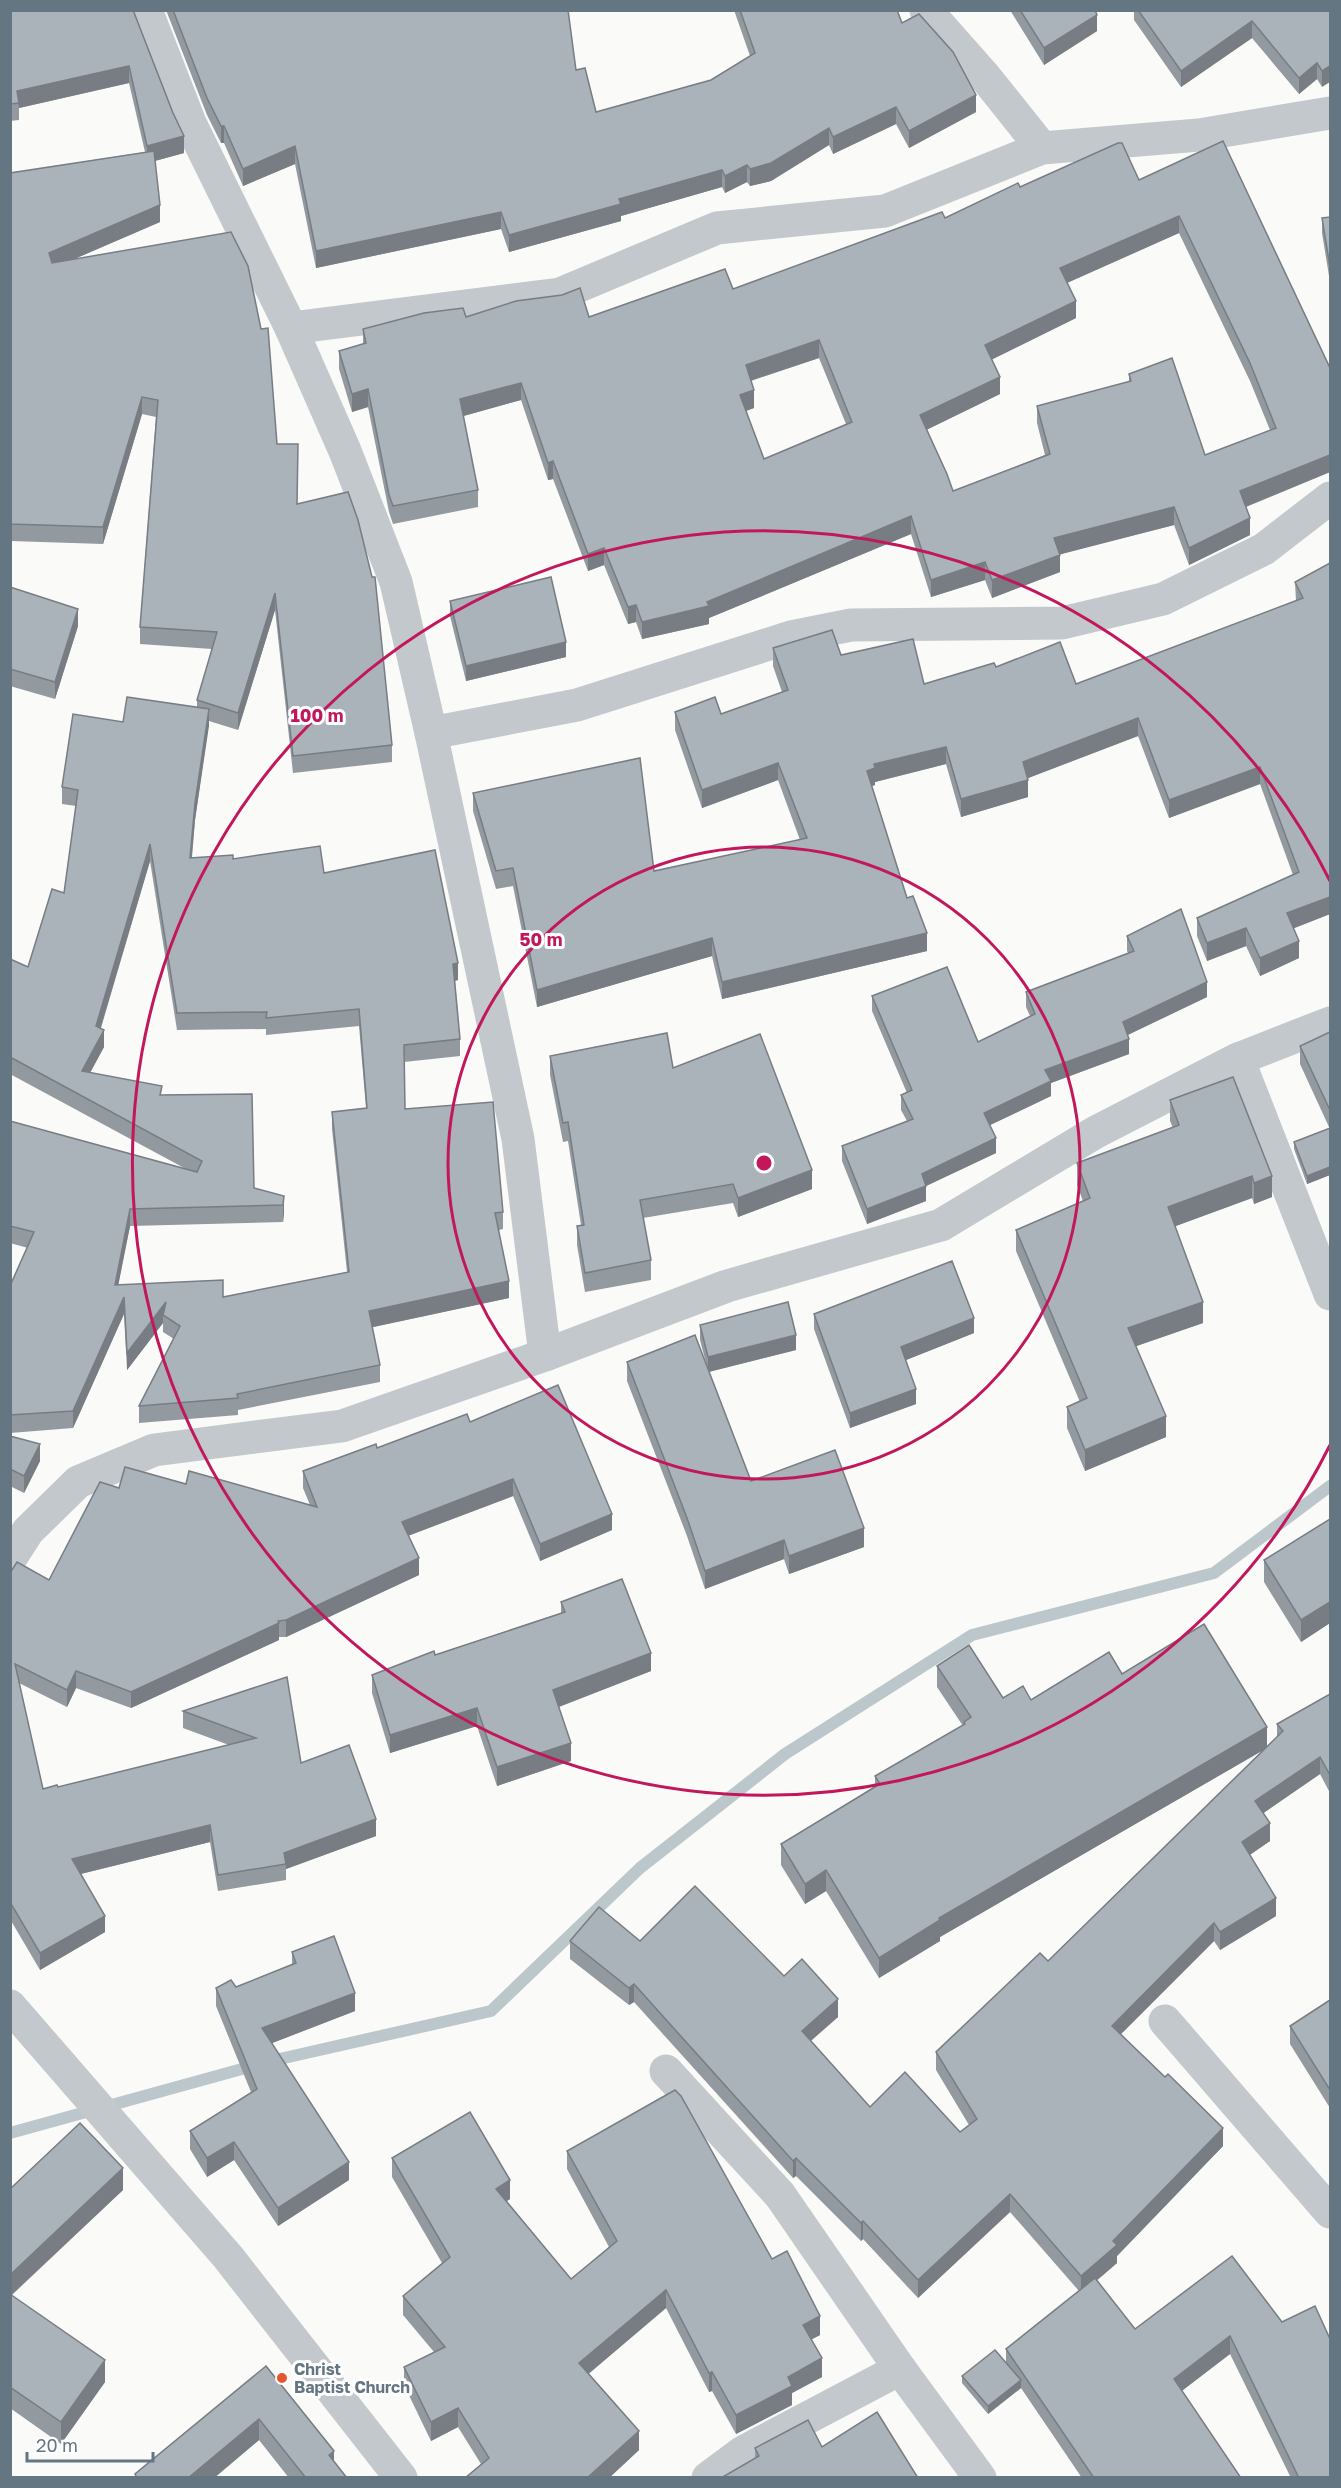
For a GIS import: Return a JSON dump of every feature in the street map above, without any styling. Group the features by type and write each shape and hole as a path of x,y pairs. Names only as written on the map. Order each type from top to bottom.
{"street":[{"path":"146,10 190,123 291,328 345,451 396,582 518,1139 545,1355"},
{"path":"926,10 986,78 1042,148"},
{"path":"291,328 560,294 717,228 885,211 1042,148 1199,135 1330,113"},
{"path":"431,734 577,705 791,637 851,625 1062,623 1163,599 1264,549 1330,498"},
{"path":"10,1559 28,1531 78,1482 154,1450 342,1426 545,1355 727,1286 941,1225 1096,1132 1238,1059 1330,1023"},
{"path":"1238,1059 1330,1294"},
{"path":"10,2006 228,2257 401,2478"},
{"path":"1166,2020 1330,2212"},
{"path":"666,2071 780,2194 900,2369 980,2478"},
{"path":"708,2478 743,2452 900,2369"}],"building":[{"path":"10,10 133,10 184,136 147,146 129,66 17,91 19,103 10,104"},
{"path":"173,10 568,10 576,70 585,68 596,112 711,80 755,53 740,10 897,10 902,23 919,14 953,52 976,95 909,131 896,107 833,137 829,128 771,163 750,169 747,165 725,176 722,170 619,199 621,204 509,235 501,212 316,251 295,146 243,169 224,126 221,126 207,98"},
{"path":"1020,10 1095,10 1097,15 1044,48"},
{"path":"1138,10 1330,10 1330,66 1322,71 1317,63 1299,78 1252,21 1181,71"},
{"path":"1223,141 1330,368 1330,455 1240,491 1250,518 1189,548 1174,507 1054,538 1060,555 992,580 985,562 931,580 911,516 707,602 709,606 642,622 636,605 628,607 604,548 588,554 553,461 548,463 521,383 460,399 478,490 393,506 368,389 352,394 339,351 366,343 363,329 424,313 463,308 466,317 516,301 562,295 580,288 589,317 725,269 733,289 942,212 945,218 1018,183 1020,187 1118,143 1122,143 1139,180","holes":["1179,216 1250,363 1276,428 1205,455 1172,358 1129,374 1131,381 1037,406 1050,454 953,491 920,415 1000,377 985,345 1076,301 1060,268","819,340 852,422 764,459 740,395 754,390 746,365"]},
{"path":"154,151 160,205 49,253 52,263 231,232 248,266 261,329 268,328 277,444 298,444 297,504 348,492 358,520 372,577 375,577 392,745 293,756 275,593 238,713 197,700 217,632 140,627 158,400 142,397 103,527 10,524 10,173"},
{"path":"1330,217 1330,267 1322,218"},
{"path":"1330,563 1330,897 1287,913 1299,941 1260,958 1246,928 1207,943 1197,918 1299,872 1260,767 1169,800 1138,718 1023,762 1028,780 961,799 946,747 874,764 875,768 867,771 907,898 913,896 927,933 722,982 712,938 537,990 513,868 496,871 473,793 640,758 654,871 807,838 778,763 702,790 675,712 715,697 721,714 788,690 773,648 832,630 841,655 913,639 924,684 994,663 996,667 1060,642 1076,684 1303,598 1295,582"},
{"path":"551,577 566,642 466,666 450,601"},
{"path":"10,587 78,609 55,682 10,669"},
{"path":"127,697 209,709 195,803 190,858 233,855 233,859 320,846 324,873 435,850 458,963 453,964 460,1039 404,1045 405,1109 493,1102 503,1212 495,1213 509,1281 369,1311 380,1365 237,1394 238,1398 139,1406 180,1326 163,1315 166,1302 127,1353 124,1297 73,1411 10,1415 10,1286 34,1232 10,1226 10,1121 197,1172 202,1161 10,1057 10,959 28,967 52,889 64,893 78,790 62,787 73,714 123,722","holes":["150,844 177,1013 267,1012 266,1018 359,1009 367,1108 332,1112 349,1272 223,1297 223,1280 115,1285 130,1209 283,1205 284,1196 254,1188 252,1094 160,1095 162,1086 82,1071 104,1030 96,1026"]},
{"path":"1181,909 1207,982 1123,1022 1129,1039 1045,1070 1051,1081 984,1113 996,1138 922,1174 926,1186 867,1209 842,1146 913,1119 901,1095 912,1090 872,996 947,967 978,1042 1035,1014 1026,992 1134,951 1127,936"},
{"path":"1330,1032 1330,1108 1329,1108 1300,1046"},
{"path":"667,1033 673,1068 760,1034 812,1170 738,1198 733,1184 640,1200 651,1260 585,1273 577,1226 584,1225 568,1122 563,1123 550,1056"},
{"path":"1233,1077 1272,1176 1254,1183 1252,1176 1168,1207 1203,1302 1128,1328 1166,1416 1085,1450 1067,1407 1087,1398 1016,1230 1090,1198 1077,1163 1179,1125 1170,1100"},
{"path":"1330,1128 1330,1167 1307,1176 1294,1142"},
{"path":"952,1261 974,1318 901,1347 916,1389 850,1413 814,1314"},
{"path":"788,1302 796,1335 708,1357 700,1325"},
{"path":"695,1335 751,1481 835,1450 864,1528 789,1556 784,1540 705,1571 627,1362"},
{"path":"558,1385 612,1514 540,1544 513,1479 402,1522 419,1558 286,1620 278,1621 279,1623 131,1692 76,1671 67,1690 15,1664 43,1789 256,1738 183,1711 287,1677 301,1763 349,1745 376,1819 284,1853 286,1864 218,1875 210,1825 72,1859 105,1916 40,1953 10,1902 10,1573 17,1562 49,1580 100,1482 119,1488 125,1467 186,1484 189,1471 317,1507 303,1471 376,1444 377,1448 467,1414 470,1422"},
{"path":"10,1436 40,1444 24,1476 10,1469"},
{"path":"1330,1519 1330,1602 1301,1620 1264,1560"},
{"path":"622,1579 651,1653 553,1690 571,1743 497,1767 477,1708 390,1735 372,1675 434,1651 435,1655 565,1612 561,1602"},
{"path":"1204,1624 1267,1727 939,1918 940,1920 879,1958 826,1870 805,1884 781,1844 880,1784 875,1776 965,1724 964,1722 971,1717 937,1666 969,1645 1003,1698 1023,1686 1031,1700 1109,1652 1122,1674"},
{"path":"1330,1694 1330,1775 1320,1757 1255,1801 1270,1823 1242,1842 1276,1898 1220,1932 1214,1923 1112,2026 1165,2077 1168,2074 1223,2128 1113,2241 1117,2245 1081,2276 1010,2194 918,2280 863,2221 861,2223 796,2158 793,2161 634,1984 629,1988 570,1941 599,1907 640,1941 695,1886 784,1976 802,1959 838,1999 802,2031 870,2107 905,2072 960,2132 977,2119 936,2052 1040,1953 1048,1961 1283,1731 1277,1724"},
{"path":"334,1936 355,1993 262,2028 349,2162 278,2208 234,2142 207,2158 190,2131 257,2089 216,1988 231,1980 236,1987 296,1963 292,1952"},
{"path":"1330,2000 1330,2090 1290,2026"},
{"path":"675,2090 681,2096 772,2259 787,2251 820,2316 803,2325 822,2358 788,2377 792,2386 736,2415 712,2372 709,2373 666,2290 579,2363 639,2431 587,2478 465,2478 489,2458 458,2408 431,2422 404,2367 445,2347 403,2296 450,2257 392,2158 470,2112 510,2180 496,2189 571,2279 617,2241 567,2151"},
{"path":"80,2123 123,2168 10,2275 10,2189"},
{"path":"1232,2256 1282,2322 1315,2306 1330,2339 1330,2478 1299,2478 1230,2336 1174,2379 1241,2478 1094,2478 1006,2349 1095,2278 1135,2329"},
{"path":"10,2294 105,2360 61,2422 10,2387"},
{"path":"995,2350 1021,2380 988,2406 962,2376"},
{"path":"266,2366 334,2451 329,2455 347,2478 306,2478 259,2419 188,2478 137,2478 135,2474"},
{"path":"877,2412 918,2478 721,2478 759,2456 755,2448 808,2420 822,2447"}],"waterway":[{"path":"10,2133 271,2061 491,2011 640,1868 785,1754 972,1635 1214,1573 1330,1486"}],"place":[{"name":"Christ Baptist Church","path":"282,2378"}]}
